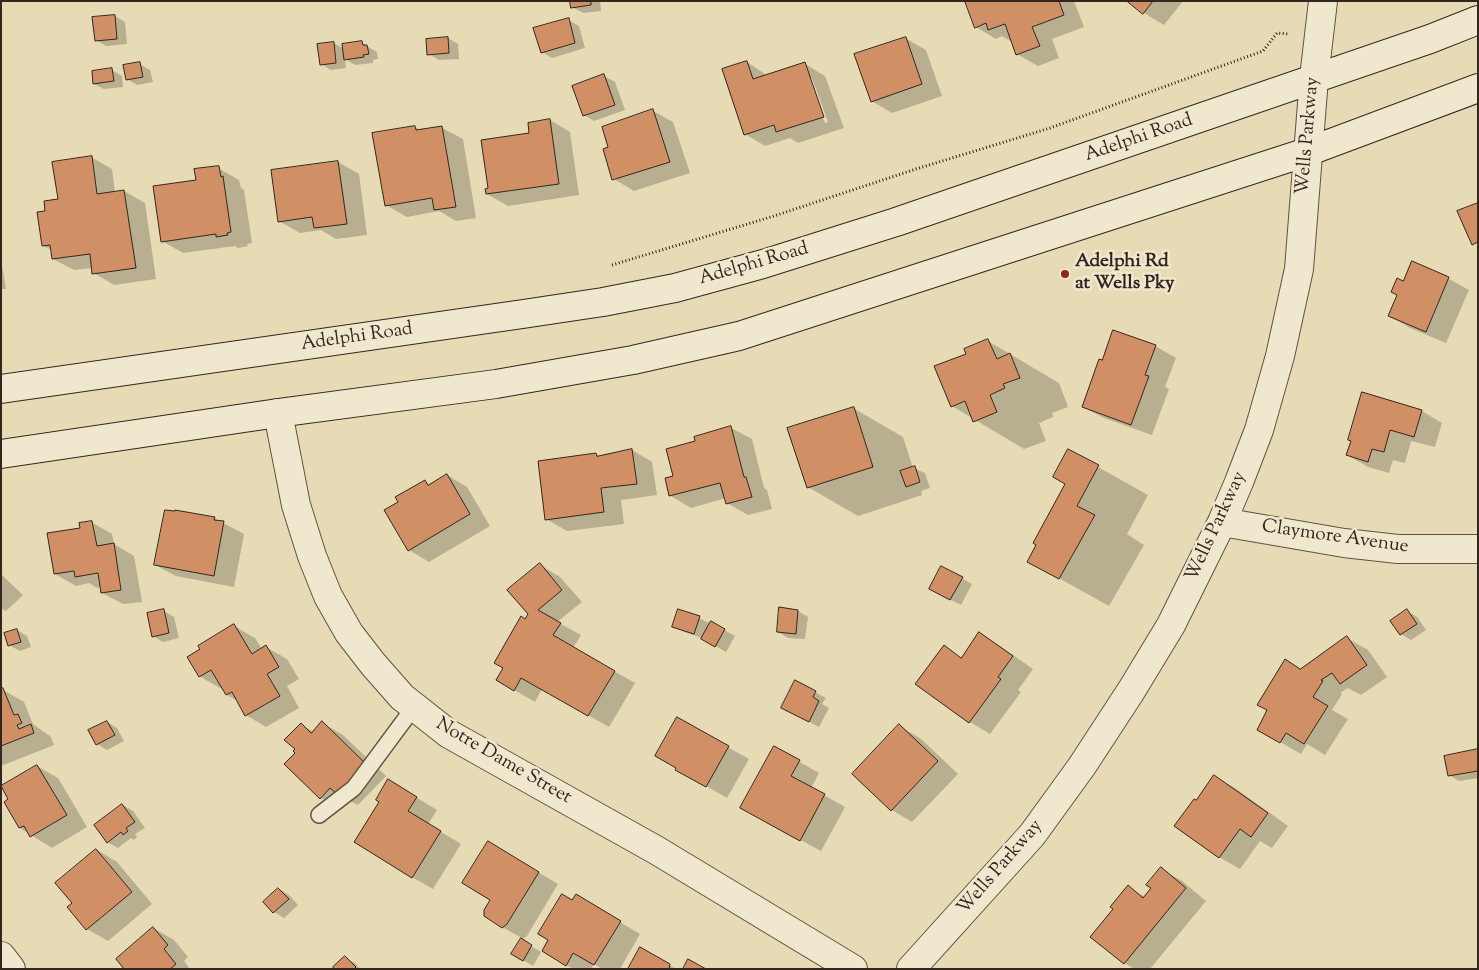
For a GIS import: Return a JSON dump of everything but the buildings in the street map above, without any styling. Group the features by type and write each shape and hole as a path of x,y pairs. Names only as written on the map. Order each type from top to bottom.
{"main road":[{"name":"Wells Parkway","path":"911,969 1032,835 1082,766 1171,625 1222,522 1259,430 1280,356 1299,269 1307,152 1323,1"},
{"name":"Adelphi Road","path":"1,388 524,314 675,288 763,264 896,222 1192,122 1430,39 1478,20"},
{"path":"1,454 278,412 496,384 632,360 739,336 1307,152 1478,88"},
{"name":"Notre Dame Street","path":"278,412 296,505 312,556 328,596 349,633 402,697 449,734 656,850 853,969"},
{"name":"Claymore Avenue","path":"1222,522 1344,543 1398,549 1478,549"},
{"path":"1,956 11,969"}],"lane":[{"path":"319,815 354,788 414,707"}],"path":[{"path":"611,266 1050,128 1263,51 1277,33 1291,35"}],"place":[{"name":"Adelphi Rd at Wells Pky","path":"1065,274"}]}
